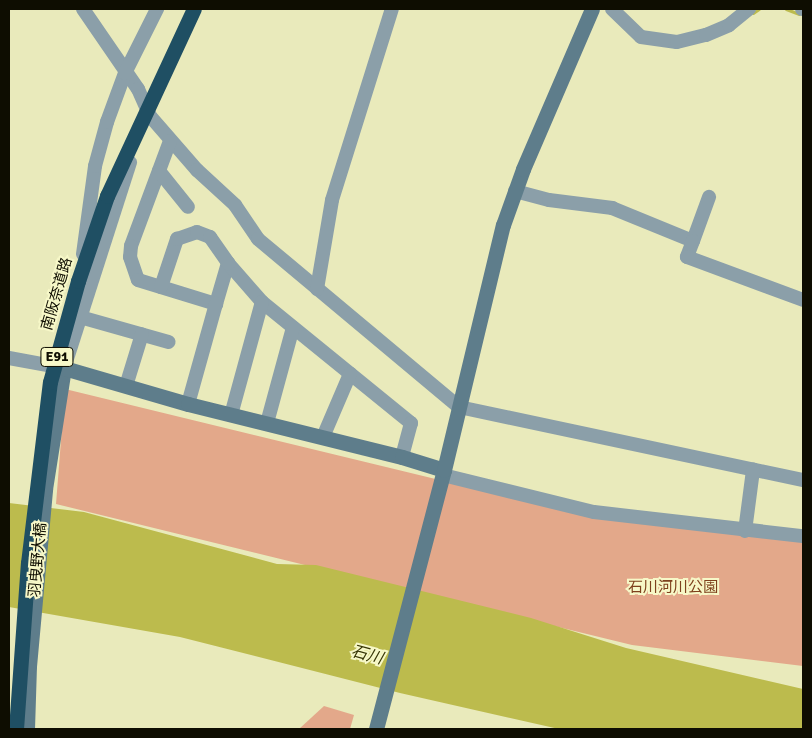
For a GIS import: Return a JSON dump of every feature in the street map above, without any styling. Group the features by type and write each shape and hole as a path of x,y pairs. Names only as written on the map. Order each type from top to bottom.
{"highway":[{"name":"南阪奈道路","path":"9,715 31,450 44,380 71,280 101,193 140,101 186,9"},
{"name":"南阪奈道路","path":"16,729 28,563 50,382 78,281 107,196 194,9"}],"street":[{"path":"83,9 125,73 150,116 170,141 234,205 258,239 459,407 803,480"},
{"path":"64,368 76,306 95,166 125,73 157,9"},
{"path":"64,368 125,172 202,9"},
{"path":"317,289 332,200 392,9"},
{"path":"376,729 442,477 503,225 515,191 592,9"},
{"path":"612,9 641,37 677,42 706,35 729,25 749,9"},
{"path":"170,141 130,256 138,280 216,304"},
{"path":"159,171 188,207"},
{"path":"515,191 549,200 612,208 694,241"},
{"path":"708,197 687,257 803,300"},
{"path":"161,287 177,238 197,232 210,237 228,263 262,302 411,423 402,457"},
{"path":"188,404 228,263"},
{"path":"231,415 262,302"},
{"path":"80,317 169,342"},
{"path":"267,423 293,327"},
{"path":"126,386 142,334"},
{"path":"9,358 64,368 188,404 402,457 442,477 594,512 745,531 803,536"},
{"name":"羽曳野大橋","path":"27,729 45,489 64,368"},
{"path":"323,437 350,374"},
{"path":"745,531 753,470"}],"green space":[{"name":"石川河川公園","path":"65,389 452,483 803,542 803,666 632,645 56,504"},
{"path":"324,706 354,715 350,729 299,729"}],"water":[{"name":"石川","path":"9,503 84,512 277,564 316,565 531,618 626,648 803,689 803,729 559,729 400,693 180,637 9,607"}],"waterway":[{"path":"753,13 759,9"},
{"path":"786,9 799,14"}]}
